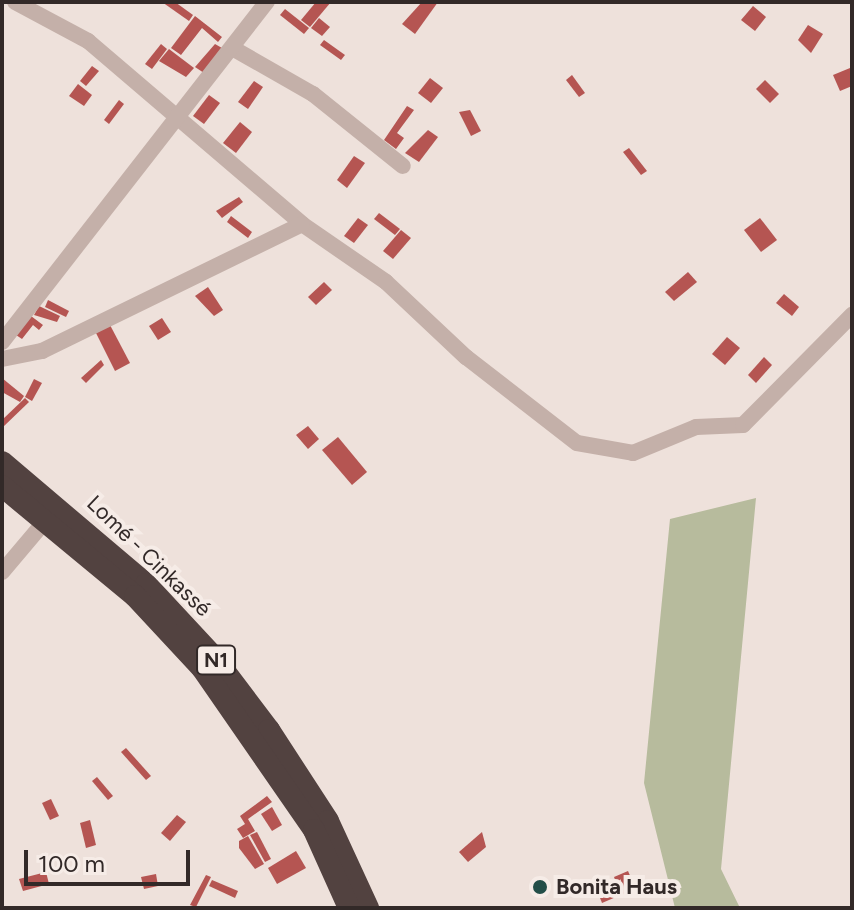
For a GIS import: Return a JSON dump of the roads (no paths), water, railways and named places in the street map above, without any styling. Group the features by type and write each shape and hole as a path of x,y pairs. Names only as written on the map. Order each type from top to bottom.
{"highway":[{"name":"Lomé - Cinkassé","path":"2,462 58,505 181,620 269,730 368,908"},
{"name":"Lomé - Cinkassé","path":"2,486 135,596 202,668 321,825 349,908"}],"street":[{"path":"2,11 12,2 88,41 302,224 386,282 466,357 577,443 633,453 696,427 743,425 852,315"},
{"path":"2,342 234,49 267,2"},
{"path":"234,49 313,94 403,166"},
{"path":"2,359 42,351 302,224"},
{"path":"2,572 46,520"}],"place":[{"name":"Bonita Haus","path":"540,887"}]}
